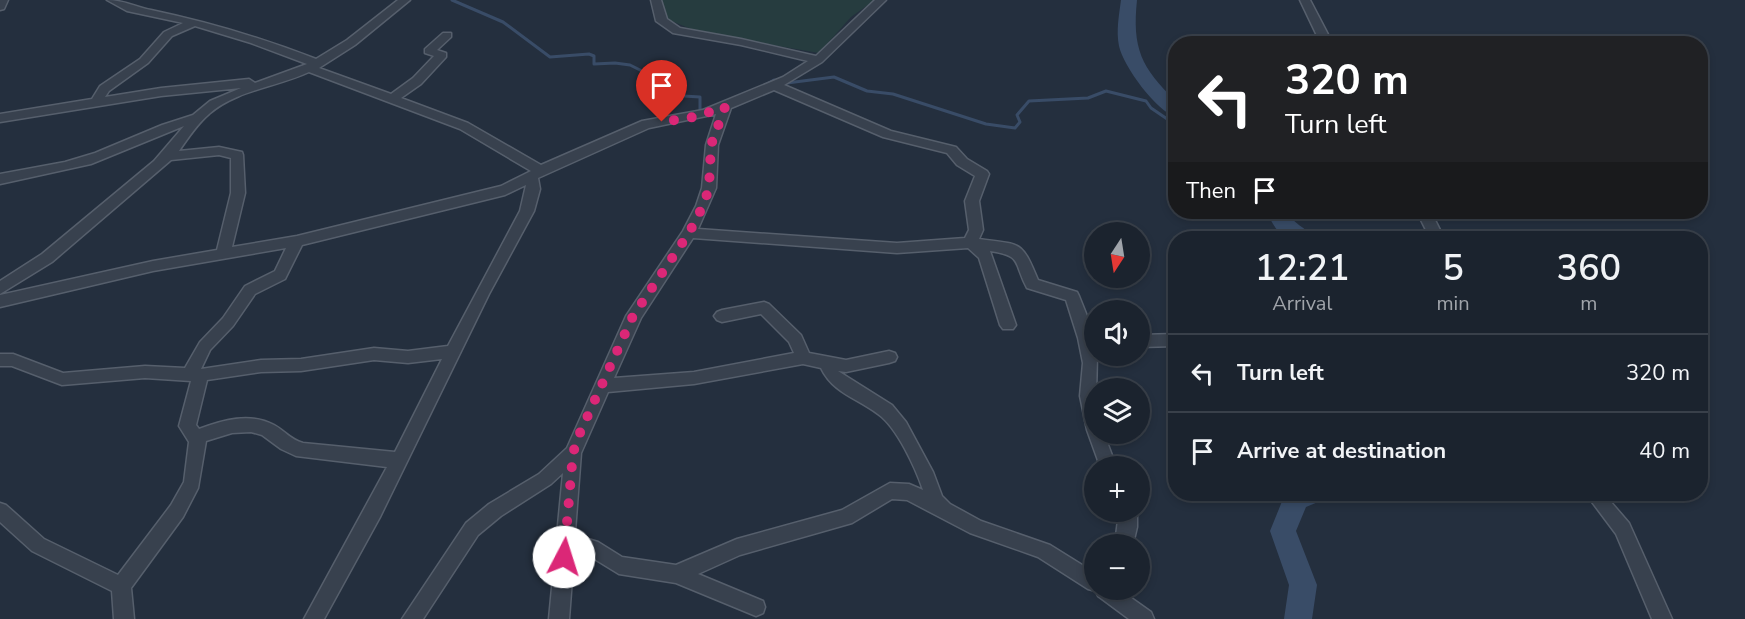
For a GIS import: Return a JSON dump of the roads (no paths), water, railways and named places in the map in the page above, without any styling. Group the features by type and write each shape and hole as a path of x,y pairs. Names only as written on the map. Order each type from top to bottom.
{"street":[{"path":"0,7 3,0"},
{"path":"112,0 130,8 194,22 267,44 392,99 464,126 536,174"},
{"path":"0,288 48,258 169,156 194,119 215,102 313,66 367,32 405,0"},
{"path":"656,0 662,21 677,31 741,42 818,60"},
{"path":"0,301 153,266 297,241 505,190 646,124 694,117 725,107 801,73 818,60 881,0"},
{"path":"1305,0 1323,36"},
{"path":"95,104 104,89 144,61 168,34 194,22"},
{"path":"392,99 417,81 442,55 429,51 447,35"},
{"path":"0,118 161,92 276,81"},
{"path":"773,85 887,134 955,152 962,162 982,174 972,201 976,230 970,243"},
{"path":"559,619 573,453 633,316 689,233 706,197 711,145 725,107"},
{"path":"0,179 85,162 129,146 171,124 194,119"},
{"path":"169,156 219,151 237,155 240,172 238,206 224,254"},
{"path":"314,619 400,460 453,352 527,211 536,174"},
{"path":"689,233 897,248 970,243 1017,250 1032,284 1071,296 1084,327"},
{"path":"123,618 121,586 177,511 192,483 197,438 188,426 195,375 205,346 228,322 250,290 280,275 297,241"},
{"path":"970,243 981,249 986,257 1008,325"},
{"path":"722,316 764,308 796,339 803,358"},
{"path":"1150,341 1168,340"},
{"path":"0,360 13,360 62,379 145,372 195,375 261,366 301,365 374,354 408,357 453,352"},
{"path":"602,386 694,378 803,358 846,366 889,357"},
{"path":"827,364 834,378 886,410 900,427 927,477 935,501 944,510"},
{"path":"197,438 223,428 258,427 268,430 280,442 304,450 400,460"},
{"path":"412,619 472,529 495,510 545,479 573,453"},
{"path":"677,574 737,547 846,517 891,491 909,492 976,527 1044,551 1084,576"},
{"path":"1600,501 1623,529 1662,619"},
{"path":"0,511 38,544 121,586"},
{"path":"566,535 573,543 592,548 619,566 677,574 756,607"},
{"path":"1126,600 1144,619"}],"waterway":[{"path":"452,0 503,22 550,57 589,54 594,56 594,64 615,63 630,65 646,73 672,74 667,95 700,97 700,110 705,110"},
{"path":"1129,0 1126,33 1129,52 1150,84 1168,104"},
{"path":"767,84 774,80 787,83 834,77 867,91 893,94 986,124 1015,128 1020,122 1017,115 1029,101 1088,98 1106,91 1146,101 1151,108 1168,120"},
{"path":"1280,219 1283,225 1292,231"},
{"path":"1295,501 1283,531 1303,585 1298,619"}]}
